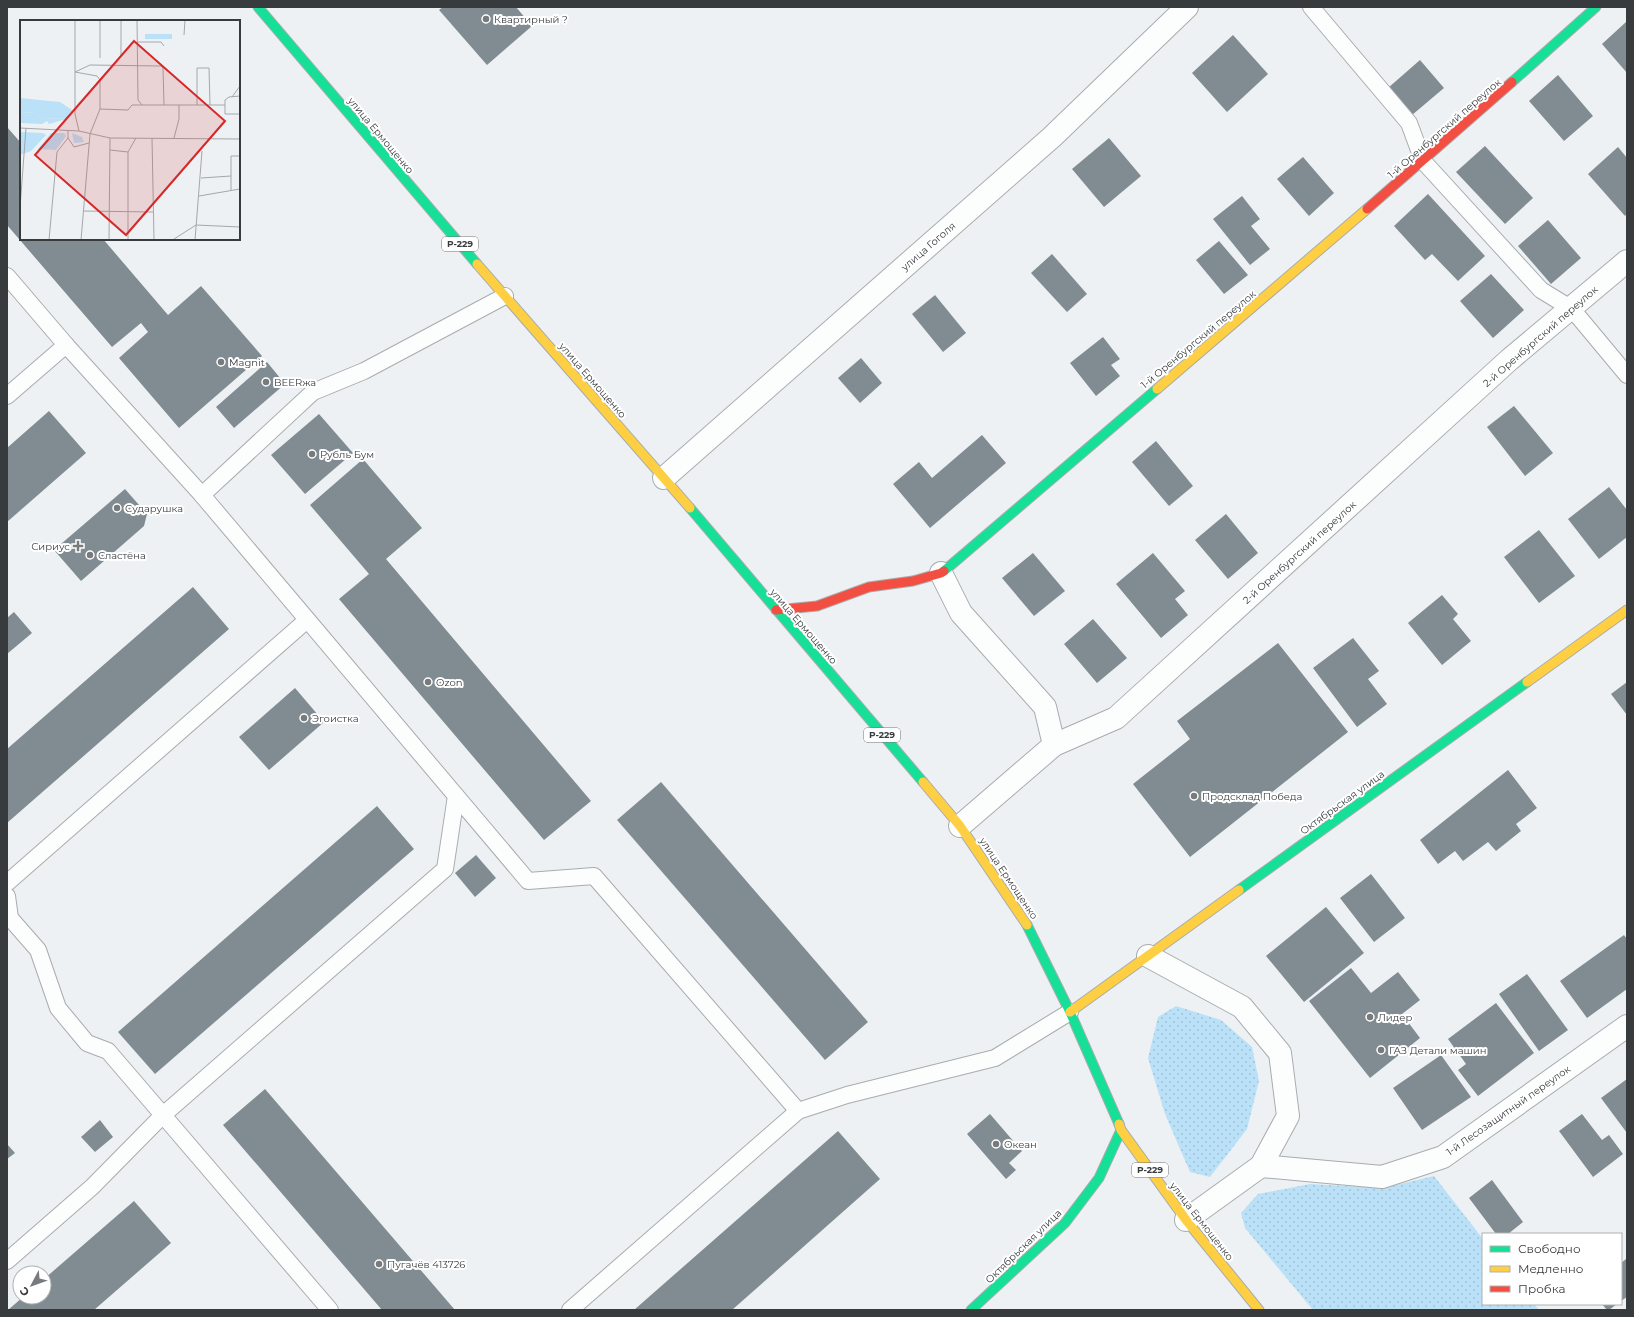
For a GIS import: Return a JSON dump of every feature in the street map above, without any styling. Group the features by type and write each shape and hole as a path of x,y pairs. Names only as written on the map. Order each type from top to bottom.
{"main road":[{"name":"улица Ермощенко","path":"258,7 505,296 664,478 960,826 1030,929 1070,1012 1121,1130 1186,1220 1259,1310"},
{"name":"1-й Оренбургский переулок","path":"776,610 817,606 869,587 913,581 941,573 1423,161 1596,7"},
{"name":"Октябрьская улица","path":"1070,1012 1627,610"},
{"name":"Октябрьская улица","path":"971,1310 1064,1223 1099,1178 1121,1130"}],"street":[{"name":"улица Гоголя","path":"664,478 1052,137 1187,7"},
{"name":"2-й Оренбургский переулок","path":"960,826 1054,745 1116,718 1509,360 1572,309 1627,261"},
{"path":"941,573 961,613 1045,707 1054,745"},
{"path":"1148,956 1242,1007 1280,1053 1288,1116 1261,1166 1186,1220"},
{"name":"1-й Лесозащитный переулок","path":"1261,1166 1382,1177 1443,1157 1627,1026"}],"lane":[{"path":"1310,7 1409,123 1423,161 1540,290 1572,309 1627,375"},
{"path":"7,276 66,345 202,495 528,881 594,876 798,1111"},
{"path":"202,495 313,392 364,371 505,296"},
{"path":"7,396 66,345"},
{"path":"7,883 307,620"},
{"path":"7,1261 92,1187 163,1115 445,869 456,796"},
{"path":"7,896 10,918 38,950 58,1008 87,1043 108,1051 330,1310"},
{"path":"570,1310 798,1111 847,1095 995,1058 1070,1012"}],"shaded area":[{"path":"1176,1006 1221,1020 1252,1047 1259,1081 1247,1129 1210,1177 1190,1172 1165,1114 1148,1058 1158,1017"},
{"path":"1434,1176 1482,1238 1482,1305 1535,1305 1539,1310 1313,1310 1245,1228 1241,1213 1258,1194 1310,1184 1383,1188"}],"building":[{"path":"443,7 516,7 532,26 487,65 439,10"},
{"path":"1626,22 1627,23 1627,73 1602,44"},
{"path":"1233,35 1268,74 1227,112 1192,73"},
{"path":"1420,60 1444,88 1412,115 1388,88"},
{"path":"1558,75 1593,116 1564,141 1529,101"},
{"path":"7,127 20,142 20,240 104,240 168,315 201,286 262,356 179,428 119,358 148,332 141,323 112,347 7,225"},
{"path":"1109,138 1141,176 1104,207 1072,169"},
{"path":"1485,146 1533,198 1505,224 1456,172"},
{"path":"1618,147 1627,158 1627,213 1625,216 1588,174"},
{"path":"1303,157 1334,193 1309,216 1277,179"},
{"path":"1428,194 1485,256 1458,281 1432,254 1425,260 1394,226"},
{"path":"1242,196 1260,219 1251,226 1270,249 1250,265 1213,219"},
{"path":"1548,220 1581,258 1551,284 1518,246"},
{"path":"1219,241 1248,275 1224,294 1196,260"},
{"path":"1052,254 1087,294 1067,312 1031,273"},
{"path":"1491,274 1524,310 1493,338 1460,301"},
{"path":"935,295 966,333 943,352 912,314"},
{"path":"1103,337 1120,359 1111,365 1120,376 1096,396 1070,363"},
{"path":"861,358 882,383 860,403 838,378"},
{"path":"267,362 285,384 234,428 216,407"},
{"path":"1514,406 1553,453 1525,476 1487,427"},
{"path":"49,411 86,453 7,522 7,448"},
{"path":"319,414 353,453 305,494 271,455"},
{"path":"982,435 1006,463 930,528 893,484 919,462 932,478"},
{"path":"1156,441 1193,486 1169,506 1132,462"},
{"path":"363,459 422,528 386,559 591,801 544,840 339,599 369,574 310,505"},
{"path":"1609,487 1627,510 1627,537 1599,559 1568,519"},
{"path":"125,489 147,514 144,526 81,581 54,550"},
{"path":"1226,514 1258,553 1228,579 1195,540"},
{"path":"1539,530 1575,576 1539,603 1504,557"},
{"path":"1033,553 1065,591 1034,616 1002,578"},
{"path":"1153,553 1185,591 1175,599 1188,615 1161,638 1116,584"},
{"path":"193,587 229,629 7,823 7,749"},
{"path":"1442,595 1458,614 1453,619 1471,641 1442,665 1408,623"},
{"path":"14,612 32,633 7,654 7,618"},
{"path":"1093,619 1127,658 1097,683 1064,644"},
{"path":"1353,638 1379,671 1368,679 1387,704 1357,727 1313,668"},
{"path":"1278,643 1348,732 1190,857 1133,784 1190,739 1177,721"},
{"path":"1627,682 1627,715 1611,694"},
{"path":"295,688 324,722 269,770 239,737"},
{"path":"1508,770 1537,808 1516,824 1521,831 1496,851 1488,842 1463,861 1455,851 1438,864 1420,840"},
{"path":"661,782 868,1022 825,1060 617,820"},
{"path":"377,806 414,849 155,1074 118,1032"},
{"path":"476,855 496,878 475,897 455,873"},
{"path":"1371,874 1405,918 1374,942 1340,898"},
{"path":"1326,907 1364,953 1304,1002 1266,956"},
{"path":"1624,935 1627,939 1627,989 1587,1018 1560,981"},
{"path":"1351,968 1371,993 1398,972 1420,1000 1402,1014 1420,1038 1370,1078 1309,1001"},
{"path":"1527,974 1568,1030 1539,1051 1499,994"},
{"path":"1496,1003 1534,1053 1478,1096 1458,1070 1466,1064 1448,1039"},
{"path":"1441,1055 1471,1097 1422,1130 1393,1088"},
{"path":"1627,1079 1627,1133 1601,1098"},
{"path":"265,1089 455,1310 382,1310 223,1125"},
{"path":"990,1114 1022,1151 1009,1163 1016,1170 1006,1179 967,1134"},
{"path":"1582,1114 1602,1140 1609,1135 1623,1154 1593,1177 1559,1131"},
{"path":"100,1120 113,1137 95,1152 81,1137"},
{"path":"838,1131 880,1179 732,1310 634,1310"},
{"path":"7,1144 15,1153 7,1159"},
{"path":"1492,1180 1523,1222 1509,1233 1495,1233 1469,1198"},
{"path":"134,1201 171,1243 94,1310 8,1310 14,1305 52,1305 52,1272"},
{"path":"1626,1259 1627,1297 1622,1300 1622,1262"},
{"path":"1603,1305 1616,1305 1609,1310 1607,1310"}],"traffic: fast":[{"path":"258,7 477,264"},
{"path":"1512,82 1596,7"},
{"path":"944,571 1157,389"},
{"path":"690,508 923,782"},
{"path":"1239,890 1527,682"},
{"path":"1027,925 1070,1012 1119,1124"},
{"path":"971,1310 1065,1223 1099,1178 1121,1130"}],"traffic: slow":[{"path":"1157,389 1367,209"},
{"path":"477,264 690,508"},
{"path":"1527,682 1627,610"},
{"path":"923,782 960,826 1027,925"},
{"path":"1070,1012 1239,890"},
{"path":"1119,1124 1121,1130 1186,1220 1259,1310"}],"traffic: jam":[{"path":"1367,209 1512,82"},
{"path":"776,610 817,606 869,587 913,581 944,571"}],"place":[{"name":"Квартирный ?","path":"486,19"},
{"name":"Magnit","path":"221,362"},
{"name":"BEERжа","path":"266,382"},
{"name":"Рубль Бум","path":"312,454"},
{"name":"Сударушка","path":"117,508"},
{"name":"Сириус","path":"78,546"},
{"name":"Сластёна","path":"90,555"},
{"name":"Ozon","path":"428,682"},
{"name":"Эгоистка","path":"304,718"},
{"name":"Продсклад Победа","path":"1194,796"},
{"name":"Лидер","path":"1370,1017"},
{"name":"ГАЗ Детали машин","path":"1381,1050"},
{"name":"Океан","path":"996,1144"},
{"name":"Пугачёв 413726","path":"379,1264"}]}
